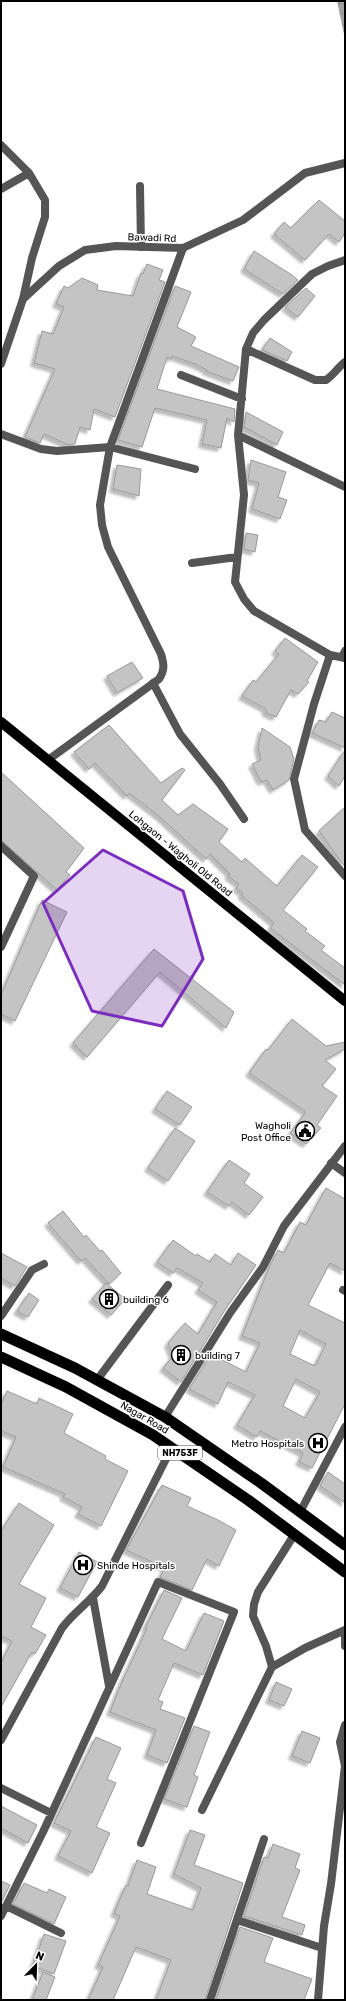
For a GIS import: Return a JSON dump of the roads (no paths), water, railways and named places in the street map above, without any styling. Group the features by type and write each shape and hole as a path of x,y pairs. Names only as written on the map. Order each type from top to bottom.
{"highway":[{"name":"Nagar Road","path":"1,1334 97,1380 165,1417 345,1545"},
{"name":"Nagar Road","path":"1,1357 66,1387 153,1435 248,1500 345,1572"}],"main road":[{"name":"Lohgaon - Wagholi Old Road","path":"1,722 345,1002"}],"street":[{"path":"1,145 29,173 45,200 45,217 32,258 23,299"},
{"name":"Bawadi Rd","path":"1,364 4,345 23,299 59,266 85,250 116,246 183,248 243,220 304,173 345,164"},
{"path":"1,189 29,173"},
{"path":"140,186 140,247"},
{"path":"48,760 159,679 163,673 164,664 108,547 102,525 100,505 110,447 183,248"},
{"path":"344,655 330,655 254,611 244,599 235,582 244,495 238,435 246,349 254,333 264,320 299,285 312,274 345,260"},
{"path":"246,349 315,380 326,380 336,374 340,365 345,362"},
{"path":"181,375 242,399"},
{"path":"1,434 41,449 57,451 110,447 195,469"},
{"path":"238,435 345,487"},
{"path":"192,563 237,557"},
{"path":"330,655 314,704 294,779 305,830 345,876"},
{"path":"153,683 180,734 220,784 244,819"},
{"path":"1,846 34,876 1,947"},
{"path":"165,1417 230,1313 263,1266 284,1226 345,1146"},
{"path":"331,1163 345,1173"},
{"path":"1,1316 32,1270 44,1264"},
{"path":"97,1380 168,1285"},
{"path":"300,1512 345,1427"},
{"path":"1,1740 62,1628 71,1616 93,1598 102,1586 172,1448"},
{"path":"272,1667 266,1646 253,1616 254,1604 258,1592 294,1535"},
{"path":"1,1916 51,1813 158,1582 234,1612 141,1843"},
{"path":"93,1598 109,1686"},
{"path":"202,1810 272,1667 305,1648 345,1630"},
{"path":"345,1636 345,1646"},
{"path":"318,2000 322,1948 345,1766 340,1742 345,1725"},
{"path":"1,1788 51,1813"},
{"path":"210,2000 264,1839"},
{"path":"6,1906 61,1933"},
{"path":"237,1920 322,1948"}],"water":[{"path":"337,1 345,1 345,39"}],"place":[{"name":"Wagholi Post Office","path":"305,1131"},
{"name":"building 6","path":"109,1299"},
{"name":"building 7","path":"181,1355"},
{"name":"Metro Hospitals","path":"318,1443"},
{"name":"Shinde Hospitals","path":"83,1565"}]}
